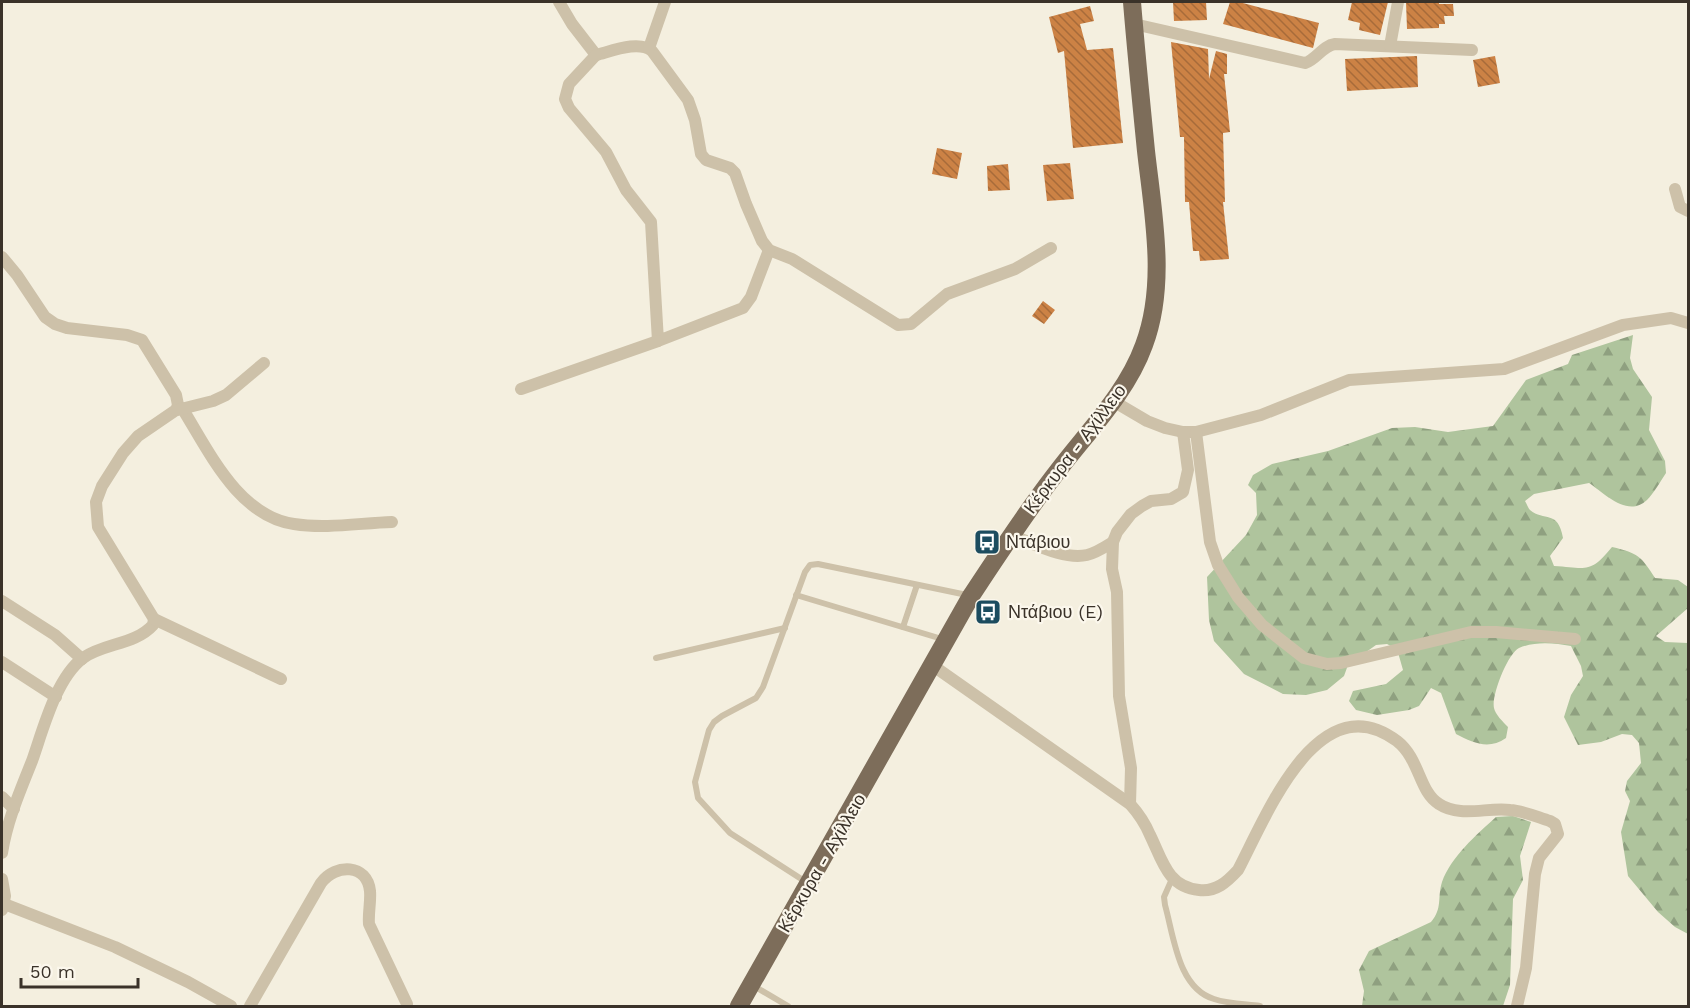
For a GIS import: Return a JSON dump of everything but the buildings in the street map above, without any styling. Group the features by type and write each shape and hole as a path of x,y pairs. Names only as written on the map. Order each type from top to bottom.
{"main road":[{"name":"Κέρκυρα - Αχίλλειο","path":"740,1006 971,596 1011,535 1113,401 1134,368 1144,346 1152,323 1156,279 1156,236 1132,2"}],"street":[{"path":"559,2 572,24 596,55"},
{"path":"649,48 665,2"},
{"path":"1390,46 1398,2"},
{"path":"1134,24 1305,63 1332,44 1472,50"},
{"path":"658,341 651,222 626,190 606,152 569,108 565,99 569,84 596,55 639,46 649,48 688,100 695,120 701,154 706,160 735,172 762,241 769,250 792,259 893,323 902,326 916,321 947,294 1015,269 1051,248"},
{"path":"1675,189 1680,207 1689,211"},
{"path":"521,389 658,341 743,308 751,297 769,250"},
{"path":"2,257 17,274 45,317 55,324 67,328 127,334 142,340 176,395 179,409 248,504 266,516 295,524 392,522"},
{"path":"1113,401 1147,421 1165,428 1190,432 1261,415 1349,380 1504,369 1623,325 1671,318 1689,322"},
{"path":"2,853 14,808 56,697 72,669 94,652 145,634 153,625 153,619 98,527 96,502 102,486 123,453 138,436 179,409 213,401 226,395 264,363"},
{"path":"1130,804 1131,768 1119,696 1117,592 1112,569 1113,542 1125,522 1142,506 1151,501 1171,499 1183,492 1188,470 1190,432"},
{"path":"1190,432 1210,542 1218,565 1238,597 1262,625 1304,658 1317,663 1341,663 1472,632 1575,639"},
{"path":"1011,535 1051,550 1079,556 1094,553 1113,542"},
{"path":"4,605 55,635 82,659"},
{"path":"153,619 281,679"},
{"path":"2,662 56,697"},
{"path":"932,665 1130,804 1141,816 1166,872 1172,879 1192,890 1213,889 1229,880 1238,870 1280,790 1295,768 1320,740 1344,727 1356,725 1371,727 1386,734 1408,751 1424,782 1426,792 1440,805 1458,812 1493,808 1514,810 1550,820 1558,829 1555,840 1547,846 1539,858 1535,874 1526,968 1517,1006"},
{"path":"2,797 14,808"},
{"path":"250,1006 321,883 337,869 356,871 364,877 368,884 369,924 407,1004"},
{"path":"2,879 5,892 2,906 115,947 188,982 231,1006"}],"lane":[{"path":"809,884 730,833 698,798 695,782 709,730 722,716 756,698 771,670 805,572 814,564 971,596"},
{"path":"903,627 917,585"},
{"path":"796,595 946,640"},
{"path":"656,658 785,628"},
{"path":"1172,879 1164,897 1165,905 1187,980 1202,994 1215,999 1260,1006"},
{"path":"752,985 788,1006"}],"green space":[{"path":"1633,335 1630,358 1633,369 1652,397 1649,430 1665,461 1666,473 1657,487 1647,500 1640,505 1632,506 1609,498 1589,483 1534,494 1525,501 1530,510 1554,520 1561,529 1563,538 1550,556 1554,566 1587,567 1598,562 1612,547 1628,551 1638,557 1655,578 1678,580 1688,587 1688,608 1656,636 1665,642 1688,643 1688,934 1675,927 1658,912 1628,876 1621,832 1630,801 1625,791 1627,781 1641,763 1639,743 1632,735 1622,734 1601,742 1578,745 1564,717 1571,695 1583,676 1581,666 1571,646 1552,643 1538,644 1519,648 1515,652 1501,675 1494,702 1496,713 1508,727 1506,738 1493,744 1481,744 1456,734 1441,693 1431,688 1419,706 1409,710 1377,715 1356,710 1349,701 1353,691 1386,684 1403,670 1397,649 1387,644 1376,645 1348,665 1344,676 1327,690 1306,695 1283,694 1244,674 1214,641 1209,620 1207,577 1246,535 1257,515 1256,493 1248,485 1253,475 1272,464 1328,451 1392,428 1415,427 1448,432 1493,426 1526,380 1568,364 1572,355"},
{"path":"1513,816 1531,822 1520,856 1523,880 1513,899 1510,985 1503,1006 1362,1006 1364,991 1359,970 1369,951 1431,922 1438,907 1442,882 1451,864 1472,839 1496,817"}],"place":[{"name":"Ντάβιου","path":"987,542"},
{"name":"Ντάβιου (E)","path":"988,612"}]}
